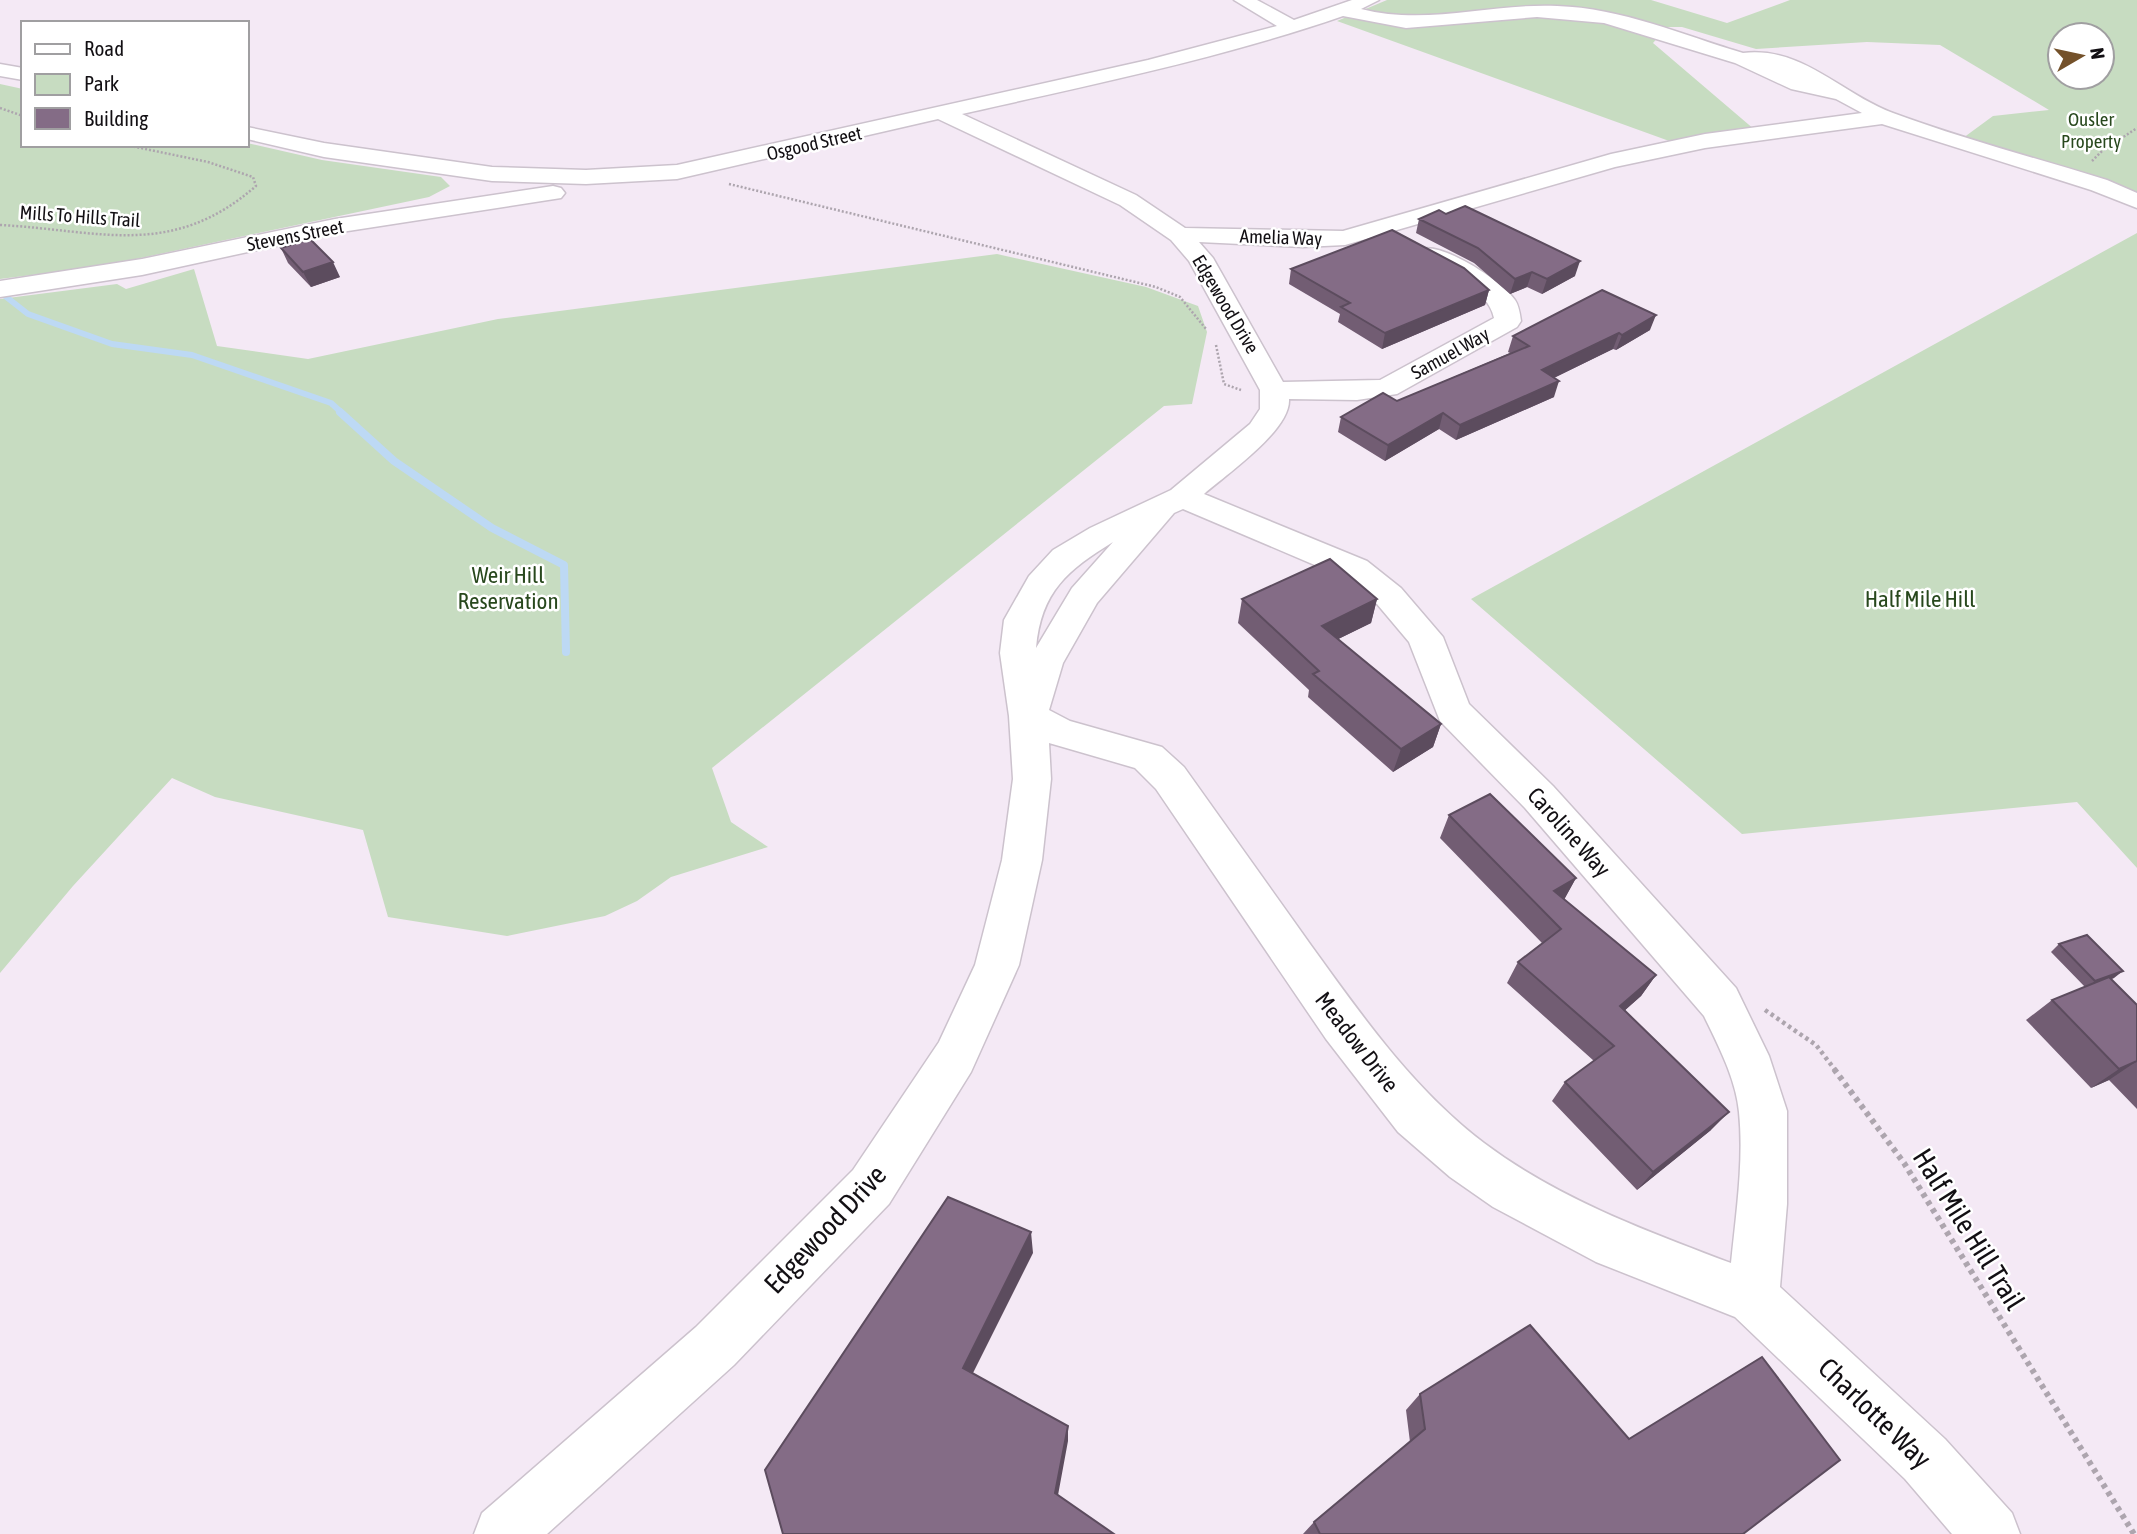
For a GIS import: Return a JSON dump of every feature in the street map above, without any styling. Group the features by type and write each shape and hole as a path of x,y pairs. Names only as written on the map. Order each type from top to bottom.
{"street":[{"path":"1243,0 1293,27"},
{"name":"Osgood Street","path":"248,133 324,150 492,174 586,177 677,172 1151,65 1293,27 1370,0"},
{"path":"1343,10 1376,19 1409,22 1528,12 1587,14 1637,25 1742,59 1760,57 1787,62 1883,117 2099,185 2137,201"},
{"path":"0,70 21,75"},
{"name":"Edgewood Drive","path":"503,1534 715,1346 872,1187 956,1057 997,965 1022,860 1032,779 1028,716 1045,663 1084,596 1172,501 1260,430 1275,410 1274,393 1200,258 1180,235 1128,200 942,113"},
{"name":"Amelia Way","path":"1180,235 1208,233 1309,242 1382,229 1611,161 1705,141 1883,117"},
{"name":"Stevens Street","path":"0,289 142,267 335,226 542,195 580,186 586,177"},
{"name":"Samuel Way","path":"1274,393 1387,388 1508,321 1504,303 1478,280 1382,229"},
{"name":"Caroline Way","path":"1172,501 1354,569 1389,596 1425,637 1453,710 1539,796 1720,1002 1746,1056 1763,1111 1762,1204 1753,1298"},
{"name":"Meadow Drive","path":"1028,716 1059,732 1148,757 1170,778 1342,1025 1415,1116 1467,1160 1511,1190 1614,1244 1753,1298"},
{"name":"Charlotte Way","path":"1753,1298 1925,1459 1991,1534"}],"path":[{"path":"0,108 21,115"},
{"path":"2094,170 2090,163 2099,149 2130,135 2137,128"},
{"name":"Mills To Hills Trail","path":"0,225 124,237 152,235 214,214 242,200 256,186 253,177 232,169 134,147"},
{"path":"677,172 1156,287 1180,297 1208,332"},
{"path":"1215,342 1224,384 1248,393 1274,393"},
{"name":"Half Mile Hill Trail","path":"1720,1002 1752,1004 1775,1013 1816,1045 1904,1163 2134,1534"}],"green space":[{"name":"Ousler Property","path":"1387,0 1651,0 1727,23 1790,0 2137,0 2137,196 1963,138 1993,116 2049,110 1940,45 1867,42 1756,49 1682,27 1667,27 1653,43 1755,130 1672,142 1337,21"},
{"path":"0,84 21,89 21,147 248,147 248,143 322,160 441,177 450,186 429,197 103,266 0,279"},
{"name":"Half Mile Hill","path":"2137,233 2137,868 2077,802 1742,834 1471,599"},
{"name":"Weir Hill Reservation","path":"997,254 1146,287 1198,306 1207,332 1192,404 1164,406 712,768 731,822 768,847 671,877 637,901 605,916 507,936 388,917 363,830 215,797 172,778 73,886 0,973 0,299 117,284 126,289 194,269 217,346 308,359 498,319"}],"building":[{"path":"1465,206 1580,261 1547,279 1532,272 1515,279 1478,248 1419,219 1439,210 1446,214"},
{"path":"1392,230 1464,268 1489,290 1385,333 1341,307 1350,303 1291,269"},
{"path":"310,239 333,262 303,272 281,248"},
{"path":"1602,290 1656,315 1622,335 1619,333 1542,370 1559,381 1460,425 1443,413 1388,445 1341,417 1383,393 1397,401 1529,346 1513,336"},
{"path":"1330,559 1377,599 1322,626 1441,724 1401,749 1313,674 1319,671 1242,599"},
{"path":"1490,794 1576,878 1554,891 1656,975 1620,1006 1729,1112 1653,1172 1565,1082 1614,1046 1518,962 1561,929 1449,815"},
{"path":"2087,935 2123,971 2095,981 2059,944"},
{"path":"2109,977 2137,1005 2137,1061 2119,1069 2052,1000"},
{"path":"948,1197 1031,1232 963,1368 1068,1426 1055,1493 1114,1534 783,1534 765,1470"},
{"path":"1530,1325 1629,1439 1762,1357 1840,1460 1743,1534 1320,1534 1314,1522 1425,1429 1420,1394"}],"waterway":[{"path":"0,292 28,314 112,344 192,355 331,403 342,413"},
{"path":"340,412 394,461 492,528 564,565 566,652"}]}
